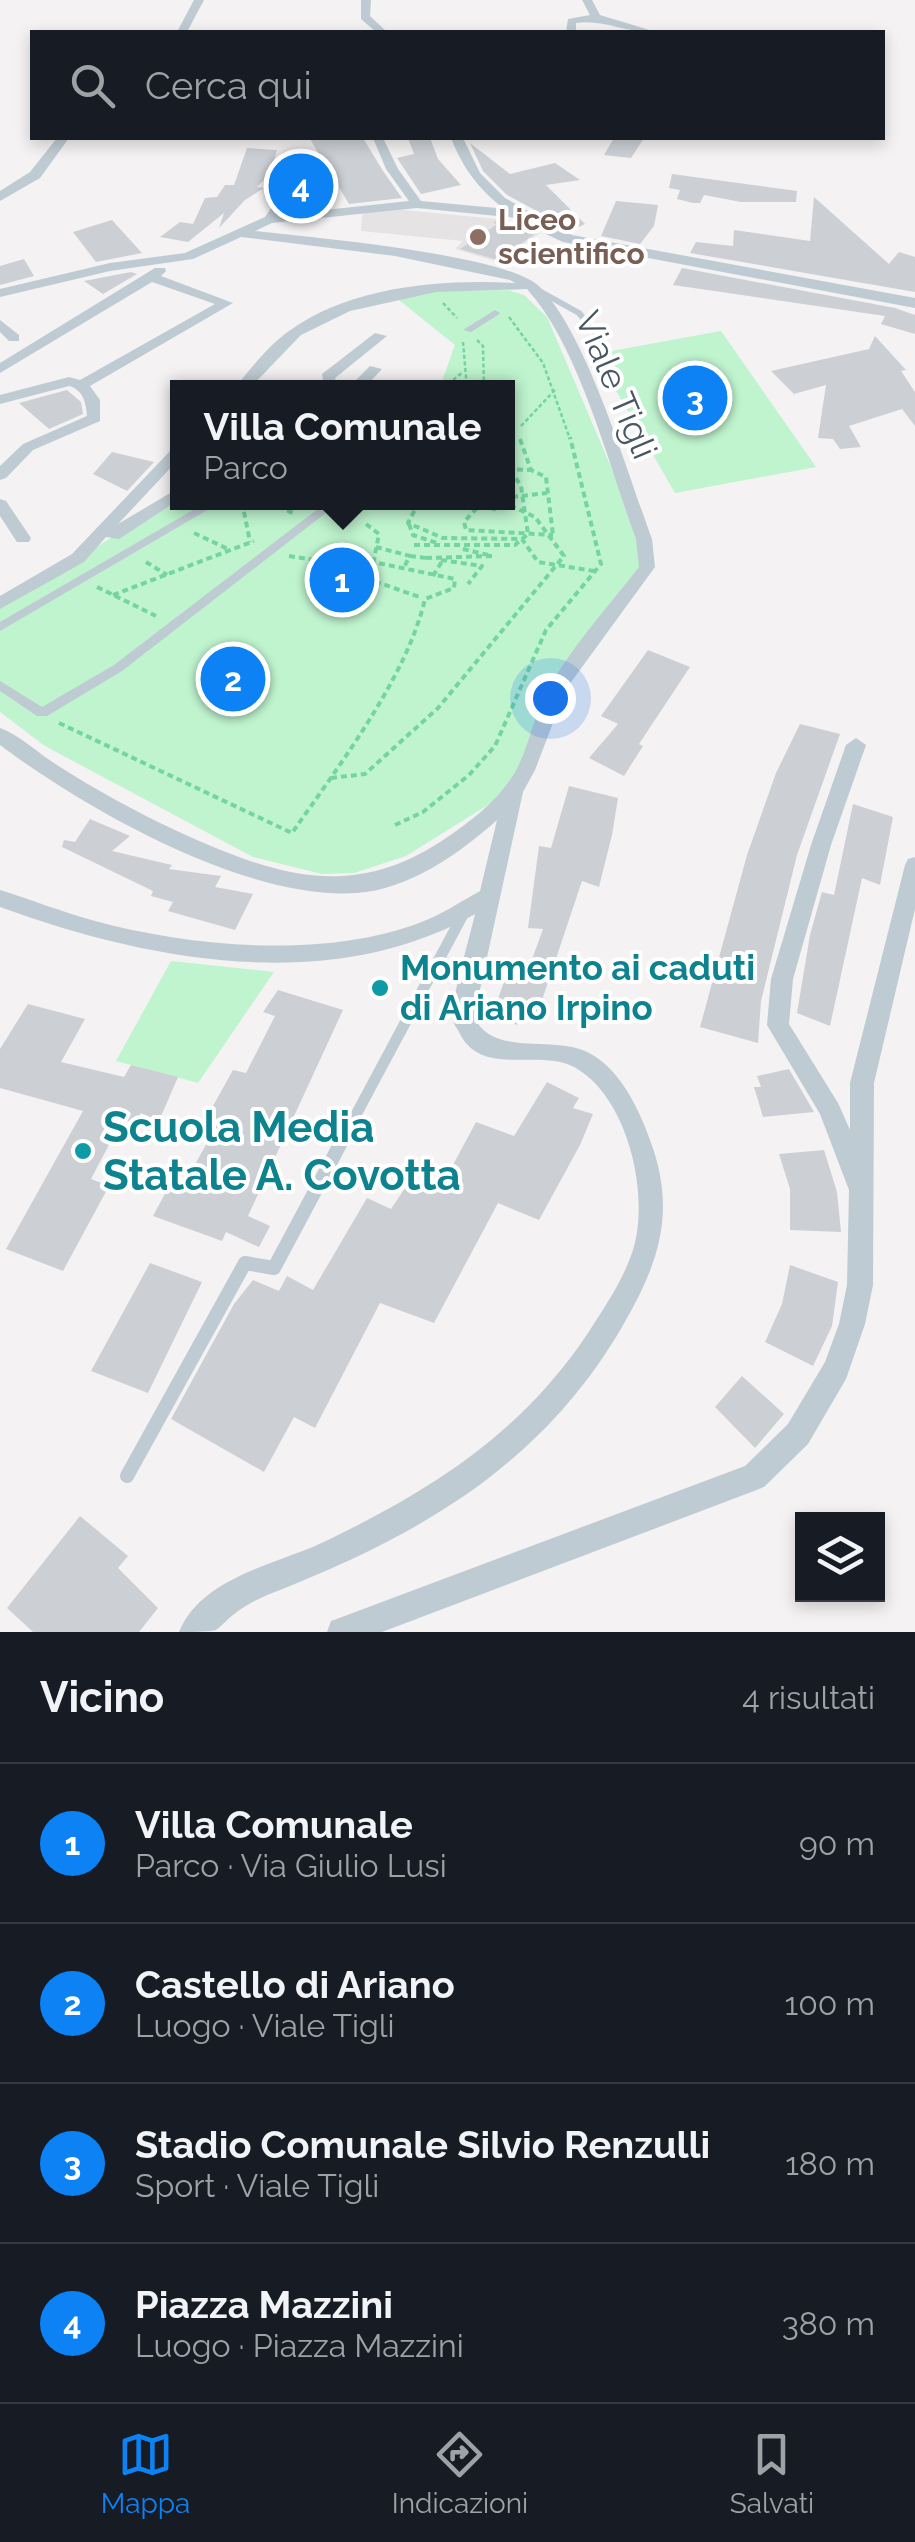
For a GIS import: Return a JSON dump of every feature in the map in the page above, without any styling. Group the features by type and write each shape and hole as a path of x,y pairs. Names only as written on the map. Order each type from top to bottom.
{"street":[{"path":"183,30 199,0"},
{"path":"366,0 364,17 380,30"},
{"path":"587,0 596,16"},
{"path":"571,30 571,20 596,16 644,30"},
{"path":"0,197 35,176 62,140"},
{"path":"379,140 392,169 417,204"},
{"path":"459,140 467,168 480,186 517,214 595,247 915,303"},
{"path":"270,220 310,158"},
{"path":"0,369 188,256 270,220 417,204 517,214"},
{"name":"Viale Tigli","path":"0,735 41,768 200,848 300,883 358,885 399,872 452,845 513,792 557,689 646,567 644,539 568,343 534,288 521,278 458,264 240,233"},
{"path":"0,293 81,282 188,256"},
{"path":"81,385 125,366 198,316 226,304 150,277"},
{"path":"248,380 270,353 300,330 395,294 438,287 534,288"},
{"path":"468,330 496,312"},
{"path":"1,326 14,338"},
{"path":"329,380 380,336"},
{"path":"364,380 376,369"},
{"path":"0,400 69,382 81,385 93,400 95,418 28,447 0,475"},
{"path":"78,558 170,459"},
{"path":"0,602 170,499"},
{"path":"0,504 23,538"},
{"path":"0,627 203,510"},
{"path":"0,685 42,713 118,668 325,510"},
{"path":"856,745 821,845 782,979 778,1025 830,1110 859,1188"},
{"path":"194,1632 208,1611 245,1588 335,1552 448,1490 542,1415 606,1330 650,1236 651,1188 642,1150 628,1110 608,1084 576,1056 512,1053 479,1044 469,1035 463,1017 513,792"},
{"path":"342,1632 754,1477 798,1434 836,1368 860,1285 862,1082 915,865"},
{"path":"0,898 40,914 125,935 181,948 238,954 325,948 416,933 491,895"}],"lane":[{"path":"534,288 579,312 607,347"},
{"path":"127,1476 245,1263 274,1268 467,908"}],"path":[{"path":"439,294 463,343 466,380"},
{"path":"443,303 457,302"},
{"path":"395,825 423,812 469,775 495,746 546,630 600,564 555,390 532,338 508,316 496,312"},
{"path":"453,380 465,371"},
{"path":"521,426 555,390"},
{"path":"520,439 531,470"},
{"path":"515,469 531,470 546,477 553,535"},
{"path":"515,478 521,486 528,534"},
{"path":"515,497 549,493"},
{"path":"331,778 365,774 438,708 564,556 553,535 523,506 515,505"},
{"path":"244,510 250,542"},
{"path":"286,510 308,520 316,517"},
{"path":"414,510 408,523 413,535 492,556 426,558"},
{"path":"476,510 464,522 466,530 553,535"},
{"path":"408,523 444,538 522,538"},
{"path":"366,524 379,534 370,580"},
{"path":"177,526 230,550"},
{"path":"414,545 515,545 528,534"},
{"path":"114,595 265,537"},
{"path":"522,538 538,562 594,571"},
{"path":"376,547 482,566 468,584"},
{"path":"269,552 315,560 424,599 454,588 455,580 373,562"},
{"path":"131,553 167,574"},
{"path":"402,569 410,556"},
{"path":"432,576 442,560"},
{"path":"84,581 174,626"},
{"path":"42,713 81,737 292,833 331,778 418,627 424,599"}],"shaded area":[{"name":"Liceo scientifico","path":"404,210 497,219 540,233 498,262 455,249 463,241 361,231 362,215 370,211"}],"green space":[{"path":"508,290 524,295 547,317 649,556 589,638 504,795 406,856 354,873 322,874 253,857 45,746 0,712 0,608 170,500 170,510 515,510 515,380 442,380 455,345 399,300 431,291"},
{"path":"721,331 816,467 675,493 595,354"},
{"path":"171,961 274,972 198,1083 116,1061"}],"building":[{"path":"311,140 364,140 402,198 349,204"},
{"path":"409,140 431,140 438,159 461,185 421,194 397,158 414,154"},
{"path":"613,140 643,140 631,158 604,155"},
{"path":"470,143 510,174 555,163 580,180 546,185 585,224 572,230 507,195 483,171"},
{"path":"247,148 277,150 270,174 257,187 264,188 245,200 219,228 224,213 188,242 160,237 180,222 193,224 205,198 217,197 225,185 234,185"},
{"path":"672,174 797,191 796,202 741,202 704,195 700,203 693,203 677,199 680,190 669,188"},
{"path":"814,197 889,264 899,252 915,257 915,292 690,253 696,242 733,246 734,230 810,241"},
{"path":"616,201 658,205 654,226 640,244 601,236"},
{"path":"112,220 142,253 96,262 73,232"},
{"path":"494,221 536,233 498,260 460,249 496,225"},
{"path":"24,259 34,276 0,285 0,266"},
{"path":"682,268 895,308 915,315 915,334 881,324 885,316 673,285"},
{"path":"137,274 103,294 84,281"},
{"path":"875,336 906,370 901,371 915,392 915,426 902,409 849,426 861,447 840,449 833,439 818,438 826,385 794,394 771,371 869,349"},
{"path":"67,390 81,402 83,414 49,429 19,403"},
{"path":"112,452 154,462 127,491 93,474"},
{"path":"648,650 690,667 639,744 643,746 624,776 589,758 618,724 601,716"},
{"path":"800,724 840,734 797,855 761,1001 758,1043 700,1027 747,855 776,773"},
{"path":"569,786 618,798 612,835 599,887 582,881 535,1021 522,1016 517,1025 493,1013 507,973 526,976 543,929 528,928 539,846 551,848"},
{"path":"853,804 893,817 880,885 862,878 830,1026 797,1013 810,935 822,892 834,895"},
{"path":"90,819 130,836 112,851 172,865 169,869 221,876 215,887 253,894 235,930 168,911 173,902 151,896 153,891 62,847 64,840 75,842"},
{"path":"278,990 343,1010 248,1216 270,1226 259,1247 226,1232 222,1241 153,1216 168,1188 179,1193 217,1125 204,1122 233,1070 246,1073 275,1016 263,1012"},
{"name":"Scuola Media Statale A. Covotta","path":"28,1004 85,1019 61,1062 124,1077 131,1065 178,1077 159,1121 141,1113 135,1123 122,1120 91,1179 109,1186 63,1271 6,1249 83,1111 0,1088 0,1049"},
{"path":"789,1069 814,1112 763,1117 754,1087 761,1087 757,1076"},
{"path":"547,1082 579,1098 573,1108 593,1114 580,1145 539,1220 498,1203 434,1323 380,1303 315,1428 294,1417 264,1472 171,1419 234,1304 253,1280 279,1291 287,1276 313,1290 367,1198 391,1209 411,1179 439,1191 476,1122 514,1136"},
{"path":"824,1150 837,1192 841,1232 790,1230 790,1189 779,1154"},
{"path":"150,1263 202,1282 148,1393 91,1371"},
{"path":"790,1265 838,1282 832,1326 813,1366 765,1342 782,1304"},
{"path":"742,1376 784,1414 755,1448 715,1407"},
{"path":"80,1516 128,1556 118,1568 158,1608 139,1632 33,1632 7,1608"}],"place":[{"name":"Piazza Mazzini","path":"301,186"},
{"name":"Liceo scientifico","path":"478,237"},
{"name":"Stadio Comunale Silvio Renzulli","path":"695,398"},
{"name":"Villa Comunale","path":"342,580"},
{"name":"Castello di Ariano","path":"233,679"},
{"name":"Monumento ai caduti di Ariano Irpino","path":"380,988"},
{"name":"Scuola Media Statale A. Covotta","path":"83,1151"}]}
